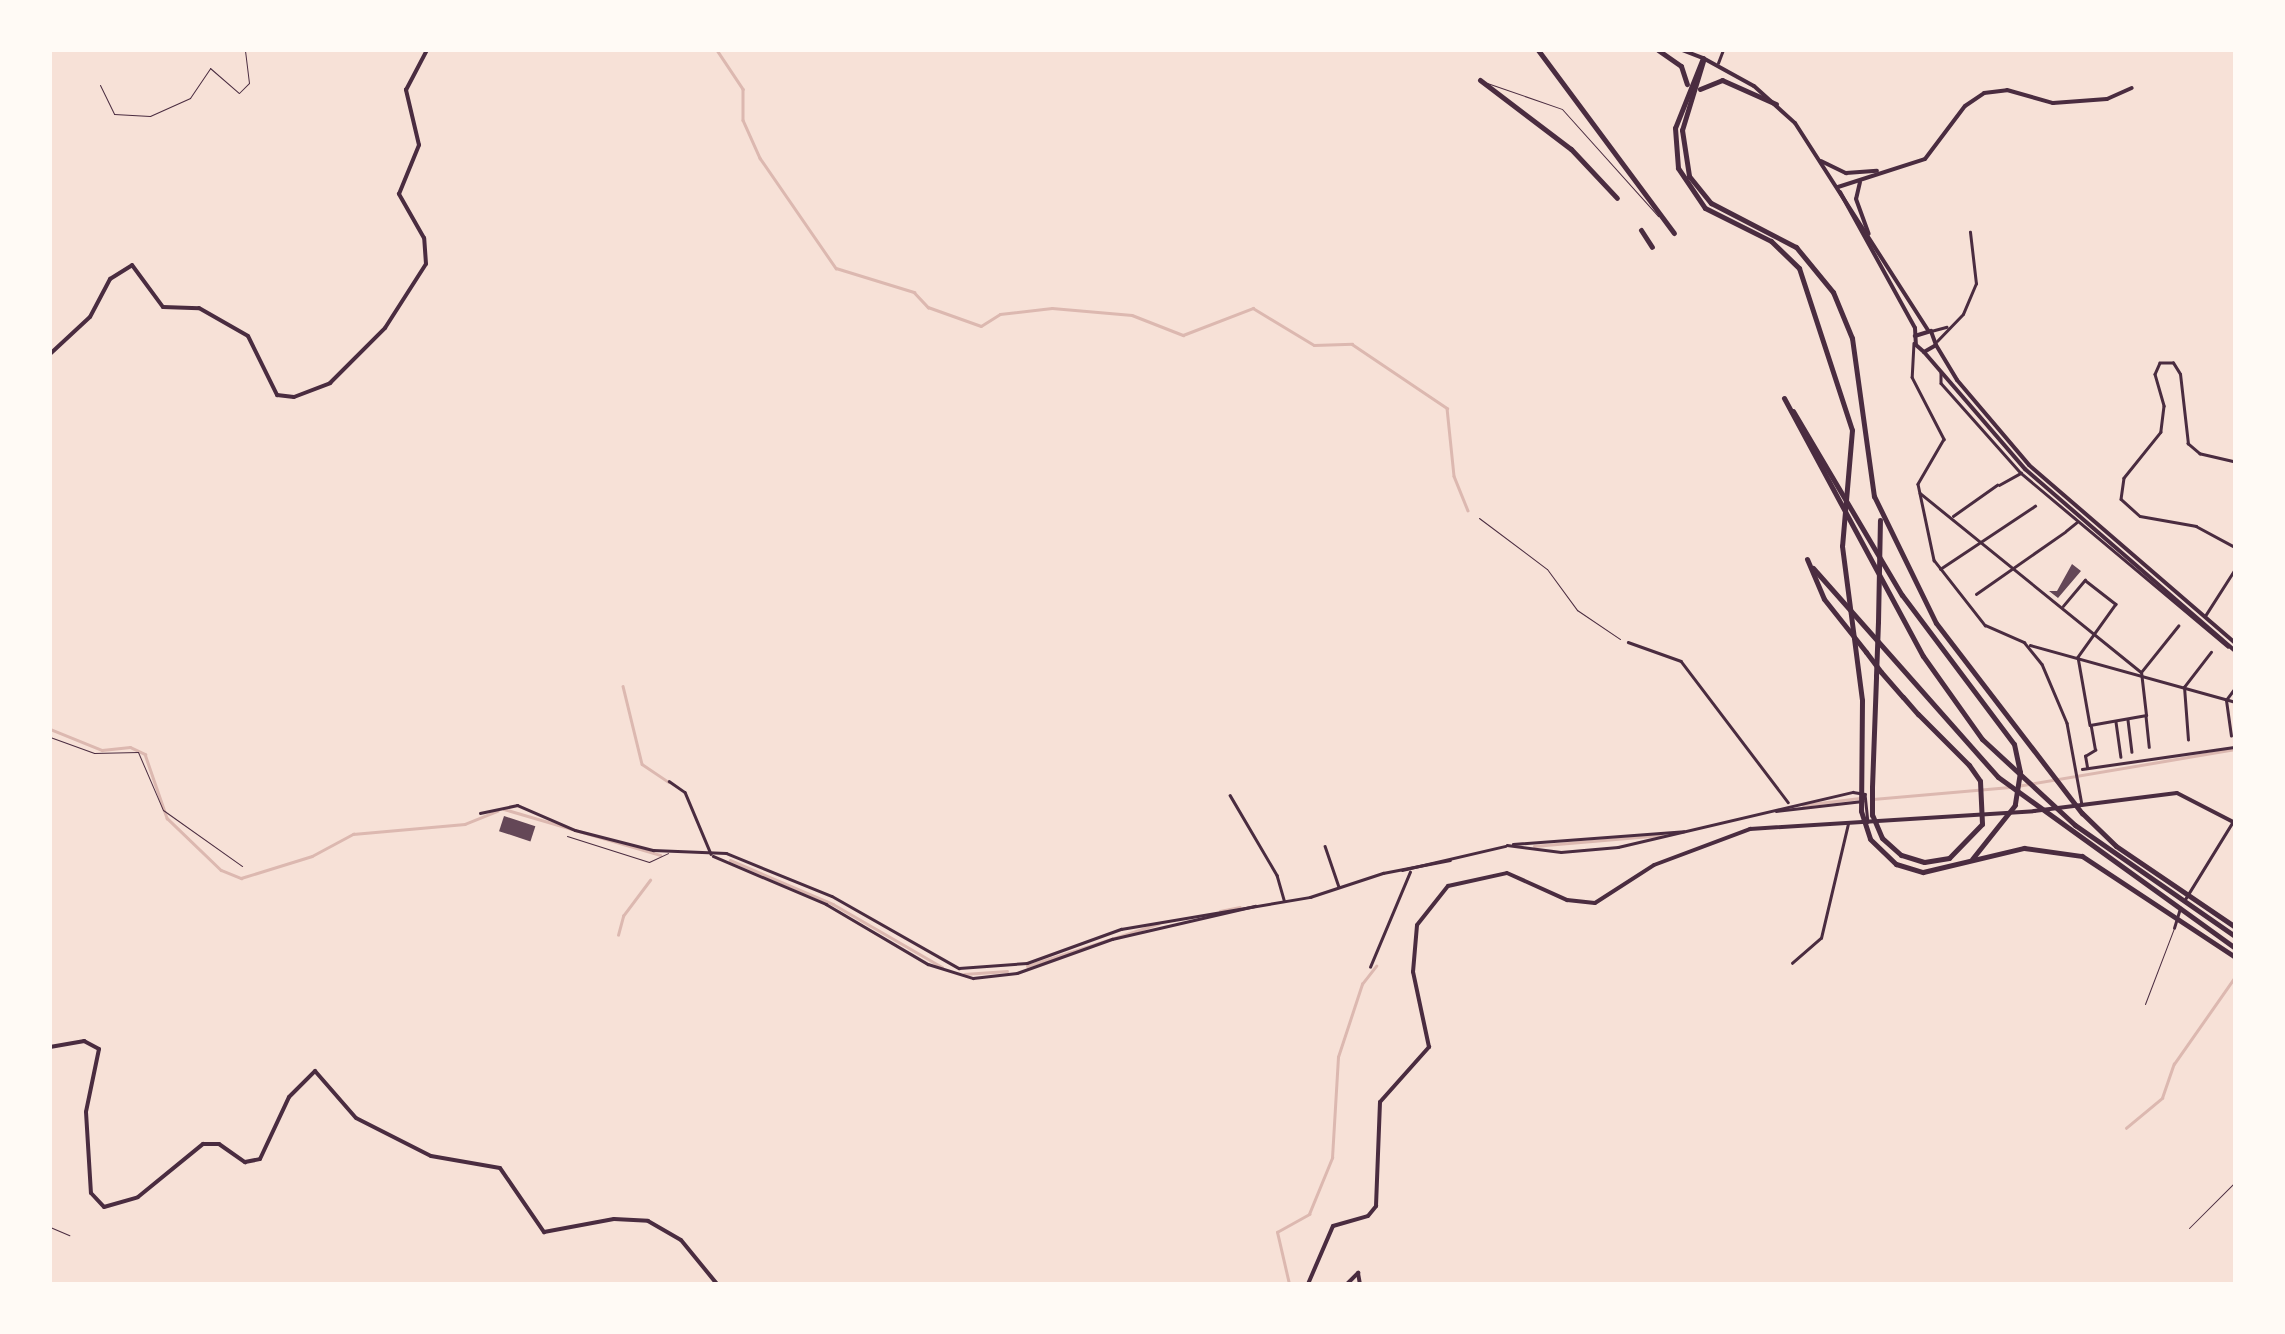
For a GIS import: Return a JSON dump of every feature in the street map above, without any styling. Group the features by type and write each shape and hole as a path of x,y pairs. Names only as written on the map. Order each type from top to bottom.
{"highway":[{"path":"1538,50 1674,232"},
{"path":"1658,50 1681,66 1687,92"},
{"path":"1703,58 1687,92 1674,136 1678,168 1705,208 1796,247 1838,300 1852,338 1867,468 1880,517 1936,623 2062,790 2116,846 2235,927"},
{"path":"1703,58 1681,141 1689,176 1711,204 1794,262 1829,347 1852,430 1854,462 1843,560 1862,700 1861,806 1867,833 1904,867 1930,872 2024,848 2082,856 2235,957"},
{"path":"1480,80 1563,142 1618,198"},
{"path":"1695,95 1722,80 1776,104"},
{"path":"1640,230 1652,247"},
{"path":"1786,401 1816,443 1902,595 2016,750 2020,780 2012,812 1987,847 1960,865"},
{"path":"1803,427 1813,454 1923,656 1982,739 2075,825 2235,936"},
{"path":"1807,559 1824,599 1866,652 1874,662 1882,672 1980,781 1982,824 1950,858 1924,862 1901,855 1882,838 1872,815 1874,712 1876,676 1877,658 1878,622 1880,517"},
{"path":"1815,577 1998,778 2235,948"}],"main road":[{"path":"50,354 90,317 110,279 132,265 164,307 199,308 248,336 277,395 304,394 334,380 384,328 426,264 424,238 400,194 419,144 406,90 428,50"},
{"path":"1682,50 1718,65 1776,104 1821,161 1869,234 1957,380 2029,465 2204,617 2233,647"},
{"path":"1838,187 1925,160 1965,106 1984,93 2007,90 2053,103 2107,99 2132,88"},
{"path":"1821,161 1855,173 1886,171"},
{"path":"1838,187 1855,173"},
{"path":"1863,178 1856,200 1869,234"},
{"path":"1838,187 1923,351 2025,469 2233,647"},
{"path":"1915,339 1930,330"},
{"path":"1923,351 1937,343"},
{"path":"1308,1284 1332,1226 1368,1216 1376,1206 1380,1102 1429,1046 1415,979 1420,916 1452,884 1511,874 1567,900 1595,903 1650,867 1751,828 2082,806 2184,793 2234,822"},
{"path":"50,1047 58,1041 88,1041 99,1049 86,1112 90,1192 104,1207 141,1196 203,1144 220,1144 242,1161 260,1159 292,1094 306,1074 317,1071 356,1118 431,1156 500,1168 544,1232 614,1219 652,1222 681,1240 716,1284"},
{"path":"1347,1284 1358,1273 1360,1284"}],"street":[{"path":"1718,65 1722,50"},
{"path":"1937,343 1962,314 1976,284 1970,232"},
{"path":"1930,330 1948,326"},
{"path":"1915,339 1912,377 1944,442 1920,477 1918,492 1939,570 1988,627 2028,645 2141,672 2235,702"},
{"path":"1911,360 1923,351"},
{"path":"2235,462 2200,454 2188,444 2180,374 2173,363 2160,363 2155,374 2164,406 2160,436 2124,478 2122,499 2140,516 2196,526 2235,547"},
{"path":"1941,371 1941,384 2021,473 2076,523 2233,647"},
{"path":"1952,517 2021,473"},
{"path":"1918,492 2141,672 2149,747"},
{"path":"1939,570 2035,506"},
{"path":"1976,594 2076,523"},
{"path":"2204,617 2235,568"},
{"path":"2063,606 2085,580 2116,606 2078,657 2094,750 2079,770"},
{"path":"2141,672 2178,626"},
{"path":"1628,642 1682,661 1789,804"},
{"path":"2028,645 2060,704 2079,770 2082,806"},
{"path":"2188,740 2184,686 2211,652"},
{"path":"2231,736 2226,700 2235,688"},
{"path":"2090,724 2146,715"},
{"path":"2128,718 2132,752"},
{"path":"2116,720 2121,757"},
{"path":"2079,770 2235,747"},
{"path":"668,780 685,792 711,856 826,904 950,974 978,978 1018,973 1112,938 1260,904"},
{"path":"1230,796 1276,875 1284,901"},
{"path":"1769,812 1789,804 1865,799"},
{"path":"1508,846 1561,852 1691,831 1769,812 1865,799"},
{"path":"1865,799 1868,822"},
{"path":"480,813 523,806 575,830 668,853 726,853 822,891 952,966 1016,964 1121,929 1284,901 1339,889 1394,870 1508,846 1691,831"},
{"path":"1748,817 1751,828"},
{"path":"1737,820 1741,831"},
{"path":"2174,928 2181,906 2234,822"},
{"path":"1792,963 1821,938 1844,824"},
{"path":"1325,846 1339,889"},
{"path":"1370,967 1388,936 1410,868"},
{"path":"1016,964 1018,973"}],"lane":[{"path":"1480,80 1562,109 1642,203 1666,222"},
{"path":"568,836 650,862 668,853"},
{"path":"2144,1004 2174,928"},
{"path":"2189,1228 2235,1182"}],"path":[{"path":"100,85 114,114 150,116 190,98 210,68 215,80 239,93 249,83 245,50"},
{"path":"1480,518 1547,569 1577,610 1628,642"},
{"path":"50,736 94,753 138,752 163,810 242,866"},
{"path":"50,1227 68,1235"}],"building":[{"path":"2072,564 2081,571 2058,598 2049,591 2057,591"},
{"path":"504,816 535,826 530,841 499,831"}],"waterway":[{"path":"717,50 743,89 743,120 760,158 836,268 914,292 928,307 981,326 1000,314 1052,308 1132,315 1183,335 1253,308 1314,345 1352,344 1447,408 1454,476 1468,510"},
{"path":"623,686 642,764 669,782"},
{"path":"50,729 102,750 130,747 145,754 167,818 221,870 241,878 312,856 353,834 465,824 497,811"},
{"path":"2017,786 2235,749"},
{"path":"1873,799 2009,787"},
{"path":"1803,805 1860,798"},
{"path":"504,809 660,855"},
{"path":"1534,846 1662,835"},
{"path":"730,860 833,904 942,967"},
{"path":"618,935 623,916 650,880"},
{"path":"1220,911 1240,907"},
{"path":"1027,966 1158,924"},
{"path":"1289,1284 1277,1232 1309,1214 1332,1158 1338,1057 1362,984 1376,966"},
{"path":"964,974 1007,971"},
{"path":"2126,1128 2162,1098 2174,1064 2235,977"}]}
